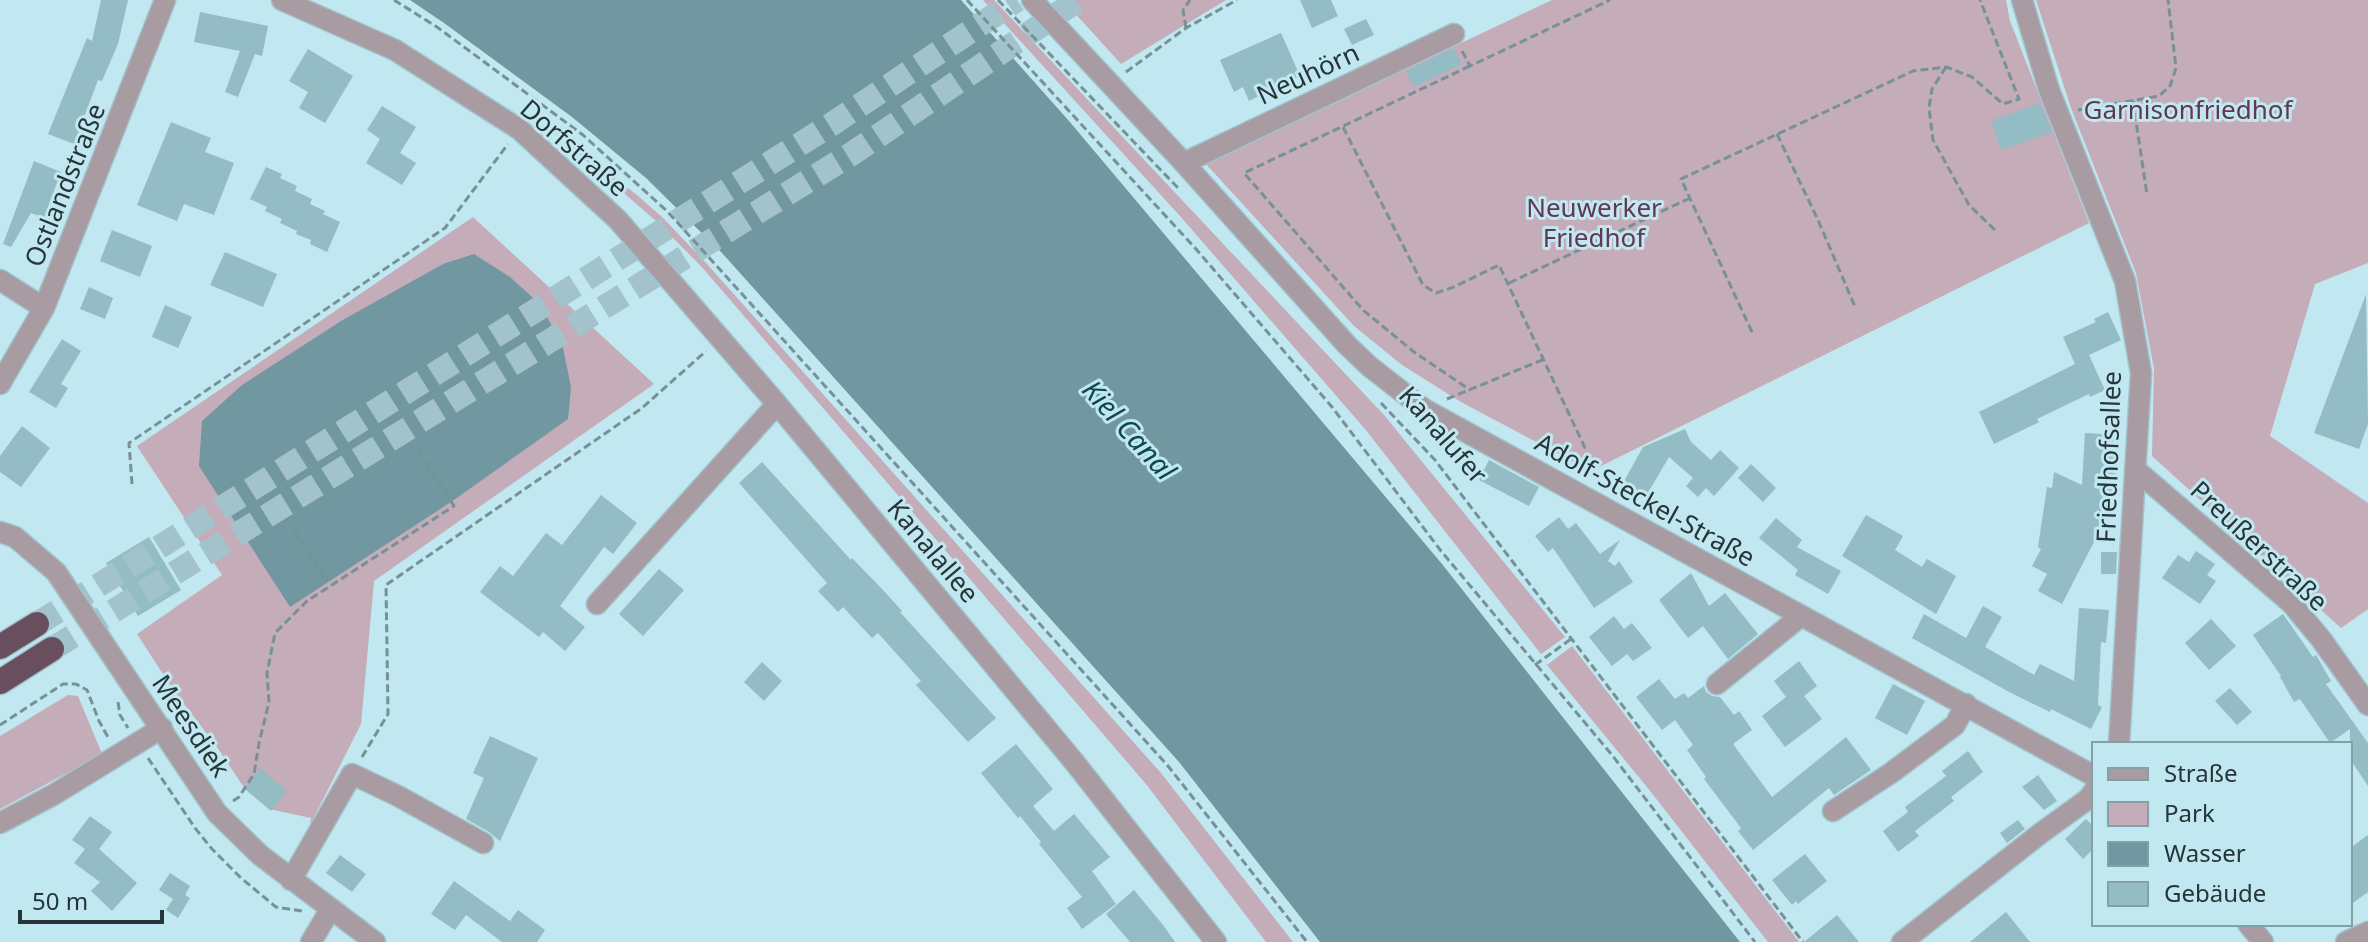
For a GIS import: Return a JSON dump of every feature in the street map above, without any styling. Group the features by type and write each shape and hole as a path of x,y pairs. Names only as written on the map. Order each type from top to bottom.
{"highway":[{"path":"0,647 37,624"},
{"path":"0,682 52,649"}],"street":[{"name":"Ostlandstraße","path":"0,384 44,308 165,0"},
{"name":"Dorfstraße","path":"282,0 395,50 519,129 618,220 777,404"},
{"path":"1032,0 1184,163"},
{"name":"Friedhofsallee","path":"2022,0 2058,114 2125,281 2141,373 2119,742"},
{"name":"Neuhörn","path":"1184,163 1454,34"},
{"name":"Adolf-Steckel-Straße","path":"1184,163 1347,345 1424,409 2092,775"},
{"path":"0,280 44,308"},
{"path":"597,604 777,404"},
{"name":"Kanalallee","path":"777,404 1075,763 1216,942"},
{"name":"Preußerstraße","path":"2136,470 2291,603 2368,705"},
{"name":"Meesdiek","path":"0,532 15,537 56,572 217,813 260,855 375,942"},
{"path":"1717,684 1801,616"},
{"path":"1833,811 1955,725 1966,704"},
{"path":"0,823 119,756 162,728"},
{"path":"291,880 352,774 483,843"},
{"path":"1902,942 2092,794"},
{"path":"311,942 330,910"},
{"path":"2250,926 2263,942"},
{"path":"2346,942 2368,932"}],"path":[{"path":"394,0 437,27 583,135 668,212 1168,766 1307,942"},
{"path":"967,0 1196,249 1332,407 1441,551 1612,755 1755,942"},
{"path":"998,0 1186,196"},
{"path":"1186,28 1183,10 1190,0"},
{"path":"1109,83 1186,28 1237,0"},
{"path":"1470,390 1414,352 1363,310 1244,173 1610,0"},
{"path":"1752,332 1681,179 1913,71 1946,67 1972,77 2003,104 2019,99 1980,0"},
{"path":"2058,114 2159,96 2170,86 2176,68 2168,0"},
{"path":"1454,34 1470,66"},
{"path":"1946,67 1932,89 1929,108 1933,140 1969,205 1995,230"},
{"path":"2133,101 2147,195"},
{"path":"1343,127 1423,285 1436,293 1499,265 1586,450"},
{"path":"132,484 129,443 445,228 519,129"},
{"path":"1777,134 1856,309"},
{"path":"1507,284 1690,198"},
{"path":"352,774 388,714 386,585 642,408 721,338"},
{"path":"1424,409 1542,360"},
{"name":"Kanalufer","path":"1372,393 1435,460 1803,942"},
{"path":"217,813 239,797 254,774 269,702 267,673 275,633 307,601 454,506 418,450"},
{"path":"294,530 327,582"},
{"path":"1535,665 1572,639"},
{"path":"0,725 63,684 76,684 87,690 99,721 119,756"}],"green space":[{"path":"983,0 994,0 1384,415 1565,637 1541,654 1365,429 1180,216"},
{"path":"1063,0 1226,0 1121,64"},
{"name":"Neuwerker Friedhof","path":"1552,0 2006,0 2010,21 2089,223 1591,471 1461,402 1402,365 1354,326 1206,164"},
{"name":"Garnisonfriedhof","path":"2036,0 2368,0 2368,263 2315,284 2270,436 2368,503 2368,609 2341,628 2152,456 2154,369 2136,273 2071,108"},
{"path":"549,128 637,195 707,264 1161,773 1293,942 1266,942 1146,784 701,266 656,221"},
{"path":"473,217 654,384 374,581 361,724 310,825 311,818 269,809 245,789 137,634 222,575 137,446"},
{"path":"1572,646 1799,942 1768,942 1547,665"},
{"path":"68,695 78,696 102,754 0,809 0,736"}],"water":[{"name":"Kiel Canal","path":"410,0 961,0 1069,121 1442,564 1740,942 1320,942 1179,762 722,253 646,178 572,117"},
{"path":"474,254 510,277 541,305 563,348 571,387 568,419 451,502 290,607 199,466 202,421 242,385 341,321 443,264"}],"building":[{"path":"101,0 128,0 118,44 102,81 98,80 74,144 48,134 87,38 92,41"},
{"path":"1300,0 1331,0 1338,16 1312,28"},
{"path":"200,12 268,26 262,56 255,54 238,97 225,92 240,51 194,42"},
{"path":"1366,19 1374,35 1352,45 1344,29"},
{"path":"1281,33 1300,76 1249,101 1243,87 1234,92 1220,60"},
{"path":"1454,48 1462,64 1414,87 1406,71"},
{"path":"308,49 353,76 325,123 299,108 308,92 289,81"},
{"path":"2040,103 2052,132 2001,150 1991,121"},
{"path":"382,106 416,127 400,153 416,163 402,185 366,163 380,139 367,130"},
{"path":"171,122 211,138 205,152 234,163 214,215 184,204 177,221 137,205"},
{"path":"34,161 61,172 44,218 31,213 11,247 3,244"},
{"path":"266,167 282,174 280,178 297,186 295,191 312,199 310,204 340,222 327,252 280,223 282,219 265,211 267,207 250,199"},
{"path":"112,230 152,246 140,277 100,261"},
{"path":"225,252 277,274 263,307 210,285"},
{"path":"89,287 113,298 105,319 80,309"},
{"path":"2366,294 2368,424 2359,449 2314,433"},
{"path":"165,305 192,317 178,348 152,337"},
{"path":"2108,312 2121,340 2089,355 2105,390 2090,397 2089,394 2037,419 2039,422 1994,444 1979,412 2075,364 2063,337 2096,322 2094,319"},
{"path":"62,339 81,351 61,384 68,388 56,408 29,392"},
{"path":"22,426 50,448 21,487 0,472 0,456"},
{"path":"1685,429 1691,442 1711,460 1720,450 1739,468 1714,496 1706,488 1698,497 1686,486 1693,478 1669,457 1646,496 1623,483 1643,447"},
{"path":"2085,433 2118,435 2114,503 2062,604 2038,591 2047,574 2032,566 2041,549 2038,547 2047,487 2052,488 2054,472 2082,485"},
{"path":"1489,460 1539,487 1529,506 1479,480"},
{"path":"762,462 851,560 883,590 996,718 968,742 916,685 921,681 878,633 872,638 843,607 838,612 818,591 827,583 739,483"},
{"path":"1751,464 1776,488 1763,502 1738,478"},
{"path":"601,495 637,523 613,554 604,547 560,606 585,627 565,651 543,632 539,637 480,592 500,566 513,576 546,533 562,545"},
{"path":"1866,515 1903,536 1895,550 1922,567 1927,559 1956,576 1936,614 1842,556"},
{"path":"1559,517 1568,529 1576,523 1600,554 1620,540 1608,561 1615,566 1619,561 1633,582 1594,608 1553,548 1548,552 1535,536"},
{"path":"1776,518 1802,540 1797,547 1841,571 1828,594 1795,575 1798,570 1759,538"},
{"path":"149,537 181,590 138,616 106,563"},
{"path":"2196,551 2215,564 2207,575 2216,581 2200,604 2162,578 2178,555 2189,562"},
{"path":"2101,552 2117,552 2116,574 2101,574"},
{"path":"659,569 684,590 643,636 619,614"},
{"path":"1691,573 1709,606 1725,593 1758,634 1728,659 1703,626 1688,638 1659,600"},
{"path":"1983,606 2002,617 1985,647 2034,675 2040,664 2074,681 2079,608 2109,610 2106,643 2101,642 2098,705 2102,707 2091,729 2011,693 1912,638 1924,614 1966,638"},
{"path":"2283,614 2313,657 2316,655 2331,681 2326,684 2368,743 2368,786 2352,762 2350,729 2329,742 2300,699 2294,702 2281,676 2253,635"},
{"path":"1614,616 1624,629 1632,623 1652,648 1633,661 1627,654 1612,666 1589,637"},
{"path":"2211,619 2236,646 2209,670 2185,643"},
{"path":"1799,661 1817,686 1804,696 1822,719 1785,747 1762,716 1786,697 1774,681"},
{"path":"762,662 782,681 764,701 744,682"},
{"path":"1659,679 1675,699 1684,693 1688,698 1704,686 1706,692 1720,697 1734,715 1739,711 1752,730 1733,744 1772,797 1846,737 1871,770 1834,795 1829,788 1753,850 1738,831 1741,828 1704,779 1706,777 1687,750 1693,745 1675,720 1662,730 1636,697"},
{"path":"1893,684 1925,701 1907,735 1875,718"},
{"path":"2230,688 2252,712 2237,725 2215,701"},
{"path":"490,736 538,758 500,841 466,819 484,778 473,773"},
{"path":"1016,744 1053,789 1033,806 1054,831 1074,814 1110,857 1092,871 1116,904 1082,929 1067,908 1082,897 1020,816 1018,818 981,773"},
{"path":"1968,751 1983,772 1951,797 1954,801 1915,831 1919,836 1898,852 1883,831 1908,812 1905,807 1946,776 1942,771"},
{"path":"260,768 287,791 271,811 245,789"},
{"path":"2038,775 2057,801 2044,810 2022,787"},
{"path":"90,816 112,832 99,849 137,883 112,911 91,891 100,882 74,863 85,849 72,840"},
{"path":"2086,819 2092,825 2092,850 2083,859 2065,839"},
{"path":"2018,820 2025,829 2007,843 2000,833"},
{"path":"2368,835 2368,892 2352,904 2352,847"},
{"path":"1805,854 1827,881 1798,904 1796,901 1792,905 1772,880"},
{"path":"340,855 366,874 352,892 326,873"},
{"path":"170,873 190,886 185,895 190,898 178,918 166,910 173,899 159,890"},
{"path":"454,881 510,921 518,910 545,930 537,942 502,942 466,915 455,930 431,914"},
{"path":"1134,890 1175,942 1130,942 1106,914"},
{"path":"2006,912 2030,942 1970,942"},
{"path":"1837,915 1859,942 1804,942"}],"tunnel":[{"path":"37,624 832,124 1017,0"},
{"path":"52,649 853,153 1078,0"}]}
